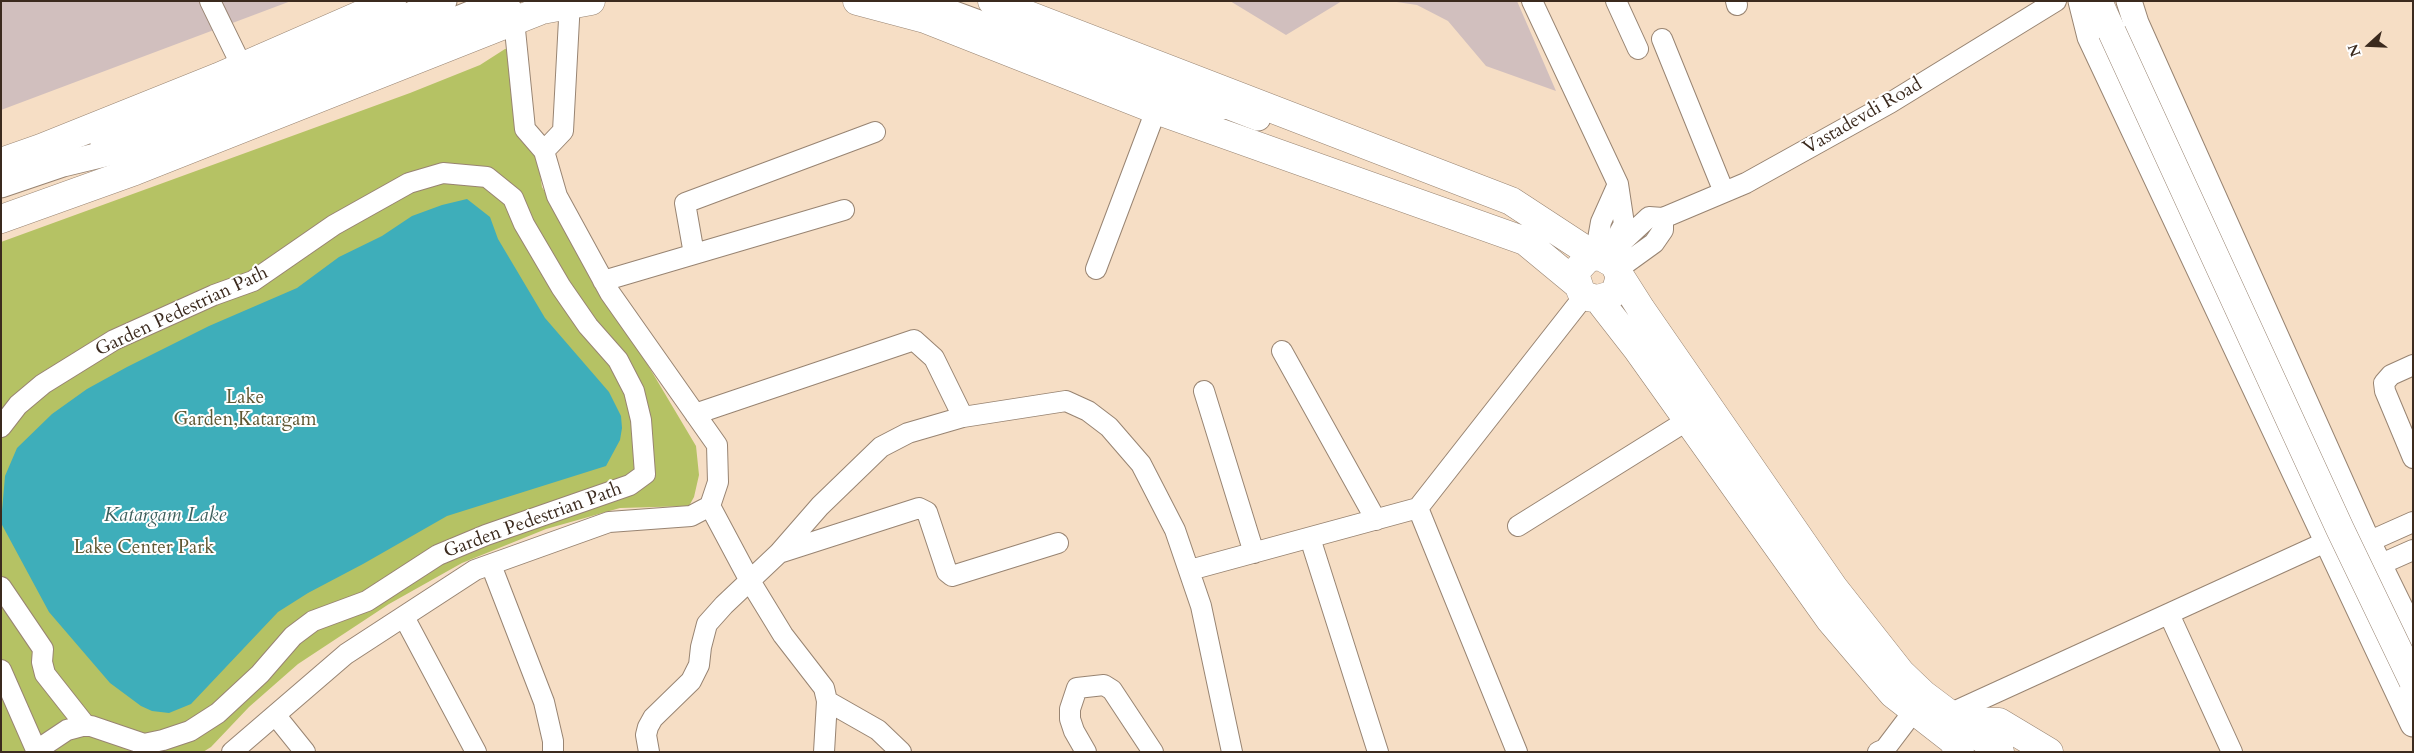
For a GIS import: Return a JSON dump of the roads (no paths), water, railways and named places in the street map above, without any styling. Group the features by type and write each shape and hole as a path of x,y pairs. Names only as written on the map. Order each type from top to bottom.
{"highway":[{"path":"1,162 246,74 392,1"},
{"path":"858,1 917,6 1156,110 1535,232 1609,264 1834,588 1901,673 1967,739"},
{"path":"992,1 1511,201 1535,232 1637,349 1830,620 1893,694 1913,712 1967,739"},
{"path":"2098,1 2340,529 2413,681"},
{"path":"1,218 135,171 509,8 542,10 577,2"},
{"path":"1587,293 1578,269 1588,258 1609,264"},
{"path":"1587,293 1611,295 1616,290 1609,264"},
{"path":"1967,739 1999,722 2049,752"}],"main road":[{"path":"62,164 246,74 444,1"},
{"path":"2081,1 2090,37 2413,724"},
{"path":"2129,1 2136,23 2364,534 2413,634"},
{"path":"917,6 1210,108 1227,106 1508,213 1535,232"},
{"path":"1,185 62,164 154,142 509,8"}],"street":[{"path":"210,1 246,74"},
{"path":"1532,1 1618,184 1601,222 1609,264"},
{"path":"1616,1 1638,49"},
{"name":"Vastadevdi Road","path":"1609,264 1649,217 1663,218 1746,183 1890,103 2056,1"},
{"path":"544,150 563,131 577,2"},
{"path":"232,752 346,654 475,570 609,522 691,516 710,506 718,482 717,445 603,281 557,196 544,150 525,129 509,8"},
{"path":"1662,38 1724,192"},
{"path":"1096,269 1156,110"},
{"path":"694,254 685,203 875,132"},
{"name":"Garden Pedestrian Path","path":"1,427 18,405 43,384 114,340 214,295 253,281 334,225 409,184 443,173 487,177 513,198 524,224 560,286 588,326 618,360 634,391 641,420 645,474 630,485 486,535 438,555 367,601 313,621 293,636 260,674 218,712 190,731 144,744 86,726"},
{"path":"603,281 844,210"},
{"path":"1190,570 1418,508 1587,293"},
{"path":"695,414 914,340 934,358 963,417"},
{"path":"1282,351 1376,520"},
{"path":"2413,365 2392,375 2384,382 2385,391 2413,458"},
{"path":"1204,391 1254,553"},
{"path":"649,752 646,735 648,727 653,718 691,681 698,665 707,624 779,554 820,506 881,447 908,433 963,417 1066,401 1088,411 1109,427 1141,464 1175,530 1201,606 1232,752"},
{"path":"1518,526 1688,420"},
{"path":"710,506 750,581 783,635 824,688 827,700 824,752"},
{"path":"779,554 919,508 927,512 947,572 952,576 1058,543"},
{"path":"1418,508 1517,752"},
{"path":"1967,739 2168,614 2327,542 2413,522"},
{"path":"1310,538 1378,752"},
{"path":"2379,565 2413,550"},
{"path":"491,565 544,702 553,741 553,752"},
{"path":"1,587 43,649 42,662 45,674 86,726 67,730 37,751 1,670"},
{"path":"2168,614 2232,752"},
{"path":"404,617 476,752"},
{"path":"1086,752 1072,725 1070,709 1078,688 1104,685 1112,690 1153,752"},
{"path":"827,700 878,730 901,752"},
{"path":"1878,752 1885,749 1913,712"},
{"path":"276,716 305,752"}],"water":[{"name":"Katargam Lake","path":"467,199 490,217 498,239 545,318 609,392 621,416 622,428 620,440 606,466 447,516 308,593 278,612 191,704 169,713 152,711 141,706 110,683 49,612 1,523 5,476 17,448 52,414 87,389 209,326 297,288 339,257 382,236 412,216 442,205"}],"park label":[{"name":"Lake Garden,Katargam","path":"245,410"},
{"name":"Lake Center Park","path":"144,549"}]}
